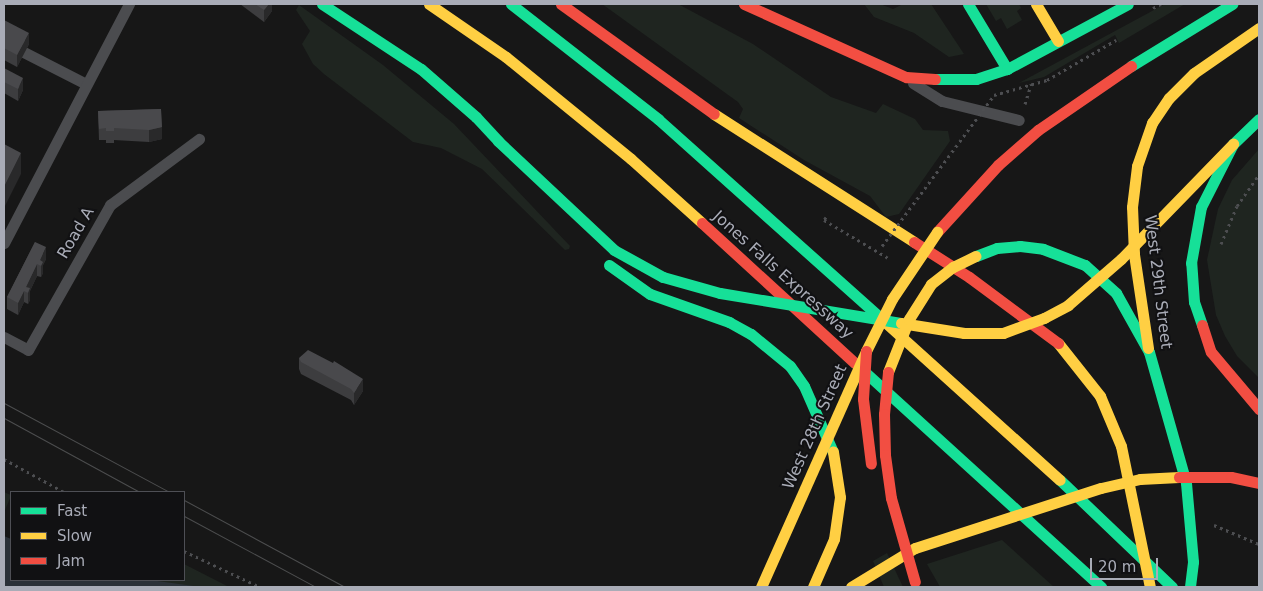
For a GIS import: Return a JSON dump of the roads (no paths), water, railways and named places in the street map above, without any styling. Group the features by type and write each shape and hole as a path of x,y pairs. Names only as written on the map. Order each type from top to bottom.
{"main road":[{"path":"322,4 421,69 476,116 576,231"},
{"name":"Jones Falls Expressway","path":"429,4 506,57 631,159 1101,587"},
{"name":"Jones Falls Expressway","path":"511,4 658,119 1062,482 1172,587"},
{"path":"562,4 739,132 970,278 1052,336 1080,366 1100,396 1121,446 1150,587"},
{"path":"744,4 906,77 976,79 1007,69 1128,4"},
{"path":"968,4 1007,69"},
{"path":"1036,4 1058,41"},
{"name":"West 28th Street","path":"761,587 866,351 892,299 937,232 998,164 1038,130 1091,93 1232,4"},
{"name":"West 29th Street","path":"1190,587 1194,562 1186,483 1149,352 1134,254 1132,207 1137,166 1152,123 1169,98 1194,73 1259,28"},
{"path":"498,141 614,250 663,277 720,293 964,334 1003,333 1044,318 1068,305 1115,265 1259,119"},
{"path":"1233,144 1213,178 1193,239 1192,283 1200,326 1211,352 1259,410"},
{"path":"916,585 891,498 885,455 884,414 888,373 909,319 931,284 953,266 997,248 1020,246 1043,249 1085,266 1116,293 1149,352"},
{"path":"598,256 650,294 729,322 752,334 790,366 804,386 833,449 840,497 834,539 813,587"},
{"path":"866,351 862,399 874,480"},
{"path":"851,587 914,548 1101,488 1140,479 1193,476 1224,477 1259,483"},
{"path":"878,495 896,546 916,585"}],"lane":[{"path":"4,243 129,4"},
{"path":"4,42 86,84"},
{"path":"906,77 942,102 1019,120"},
{"name":"Road A","path":"4,337 28,350 110,205 199,139"}],"tram line":[{"path":"4,403 167,491"},
{"path":"4,418 138,491"},
{"path":"185,501 345,587"},
{"path":"185,517 316,587"}]}
